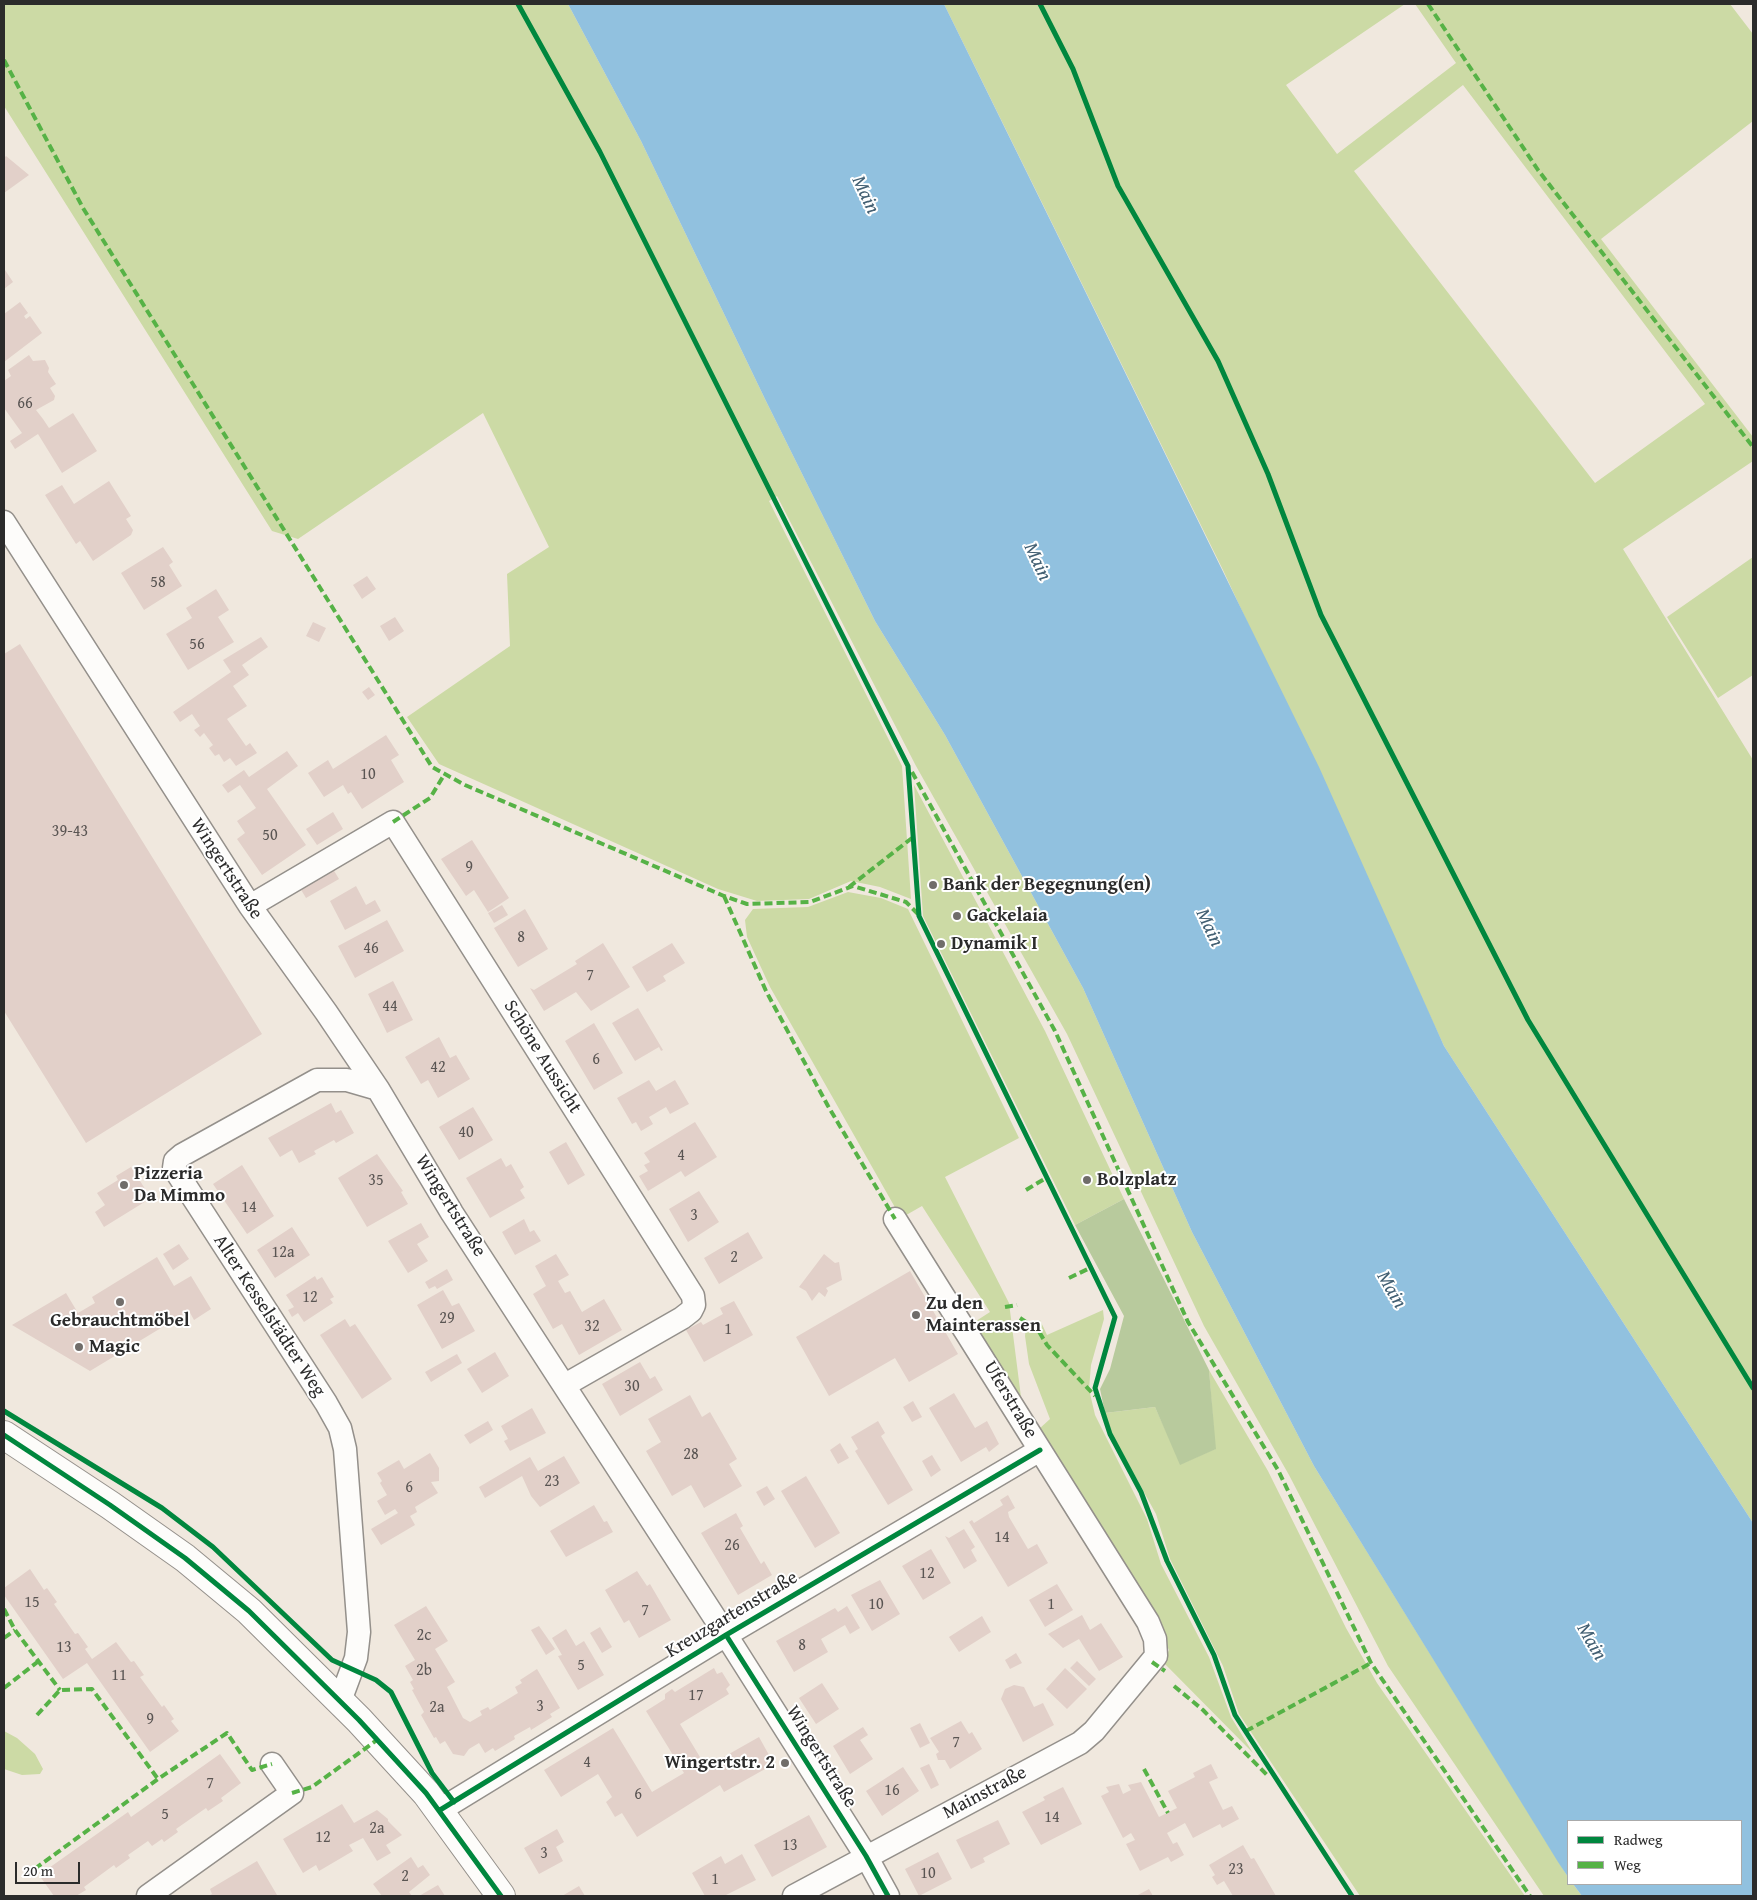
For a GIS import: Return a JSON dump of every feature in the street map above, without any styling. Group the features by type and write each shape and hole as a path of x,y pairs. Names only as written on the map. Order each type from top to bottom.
{"main road":[{"path":"4,1435 110,1505 185,1558 248,1611 340,1701 440,1810 501,1896"}],"street":[{"name":"Wingertstraße","path":"4,522 53,602 250,906 326,1012 378,1090 452,1213 726,1636 866,1856 888,1896"},
{"name":"Schöne Aussicht","path":"250,906 393,822 693,1296 694,1305 691,1311 682,1318 565,1385"},
{"name":"Alter Kesselstädter Weg","path":"340,1701 356,1658 359,1632 345,1449 340,1428 326,1403 174,1168 175,1161 182,1155 317,1080 348,1080 378,1090"},
{"name":"Uferstraße","path":"895,1219 1148,1622 1157,1650 1152,1662"},
{"name":"Kreuzgartenstraße","path":"440,1810 726,1636 1040,1450"},
{"name":"Mainstraße","path":"794,1896 1080,1743 1094,1731 1152,1662"},
{"path":"148,1896 292,1793 272,1764"}],"green space":[{"path":"4,4 568,4 641,141 764,397 875,621 945,735 1083,988 1192,1232 1314,1466 1567,1875 1567,1885 1574,1885 1582,1896 1544,1896 1388,1666 1289,1475 1204,1326 1067,1034 916,766 777,496 769,501 902,766 911,899 880,887 851,881 809,899 757,901 718,889 439,764 407,717 510,646 507,574 549,547 483,413 298,539 272,531 4,106"},
{"path":"944,4 1405,4 1286,85 1337,154 1456,63 1415,4 1730,4 1753,34 1753,121 1601,239 1753,437 1753,461 1623,549 1753,760 1753,1523 1444,1046 1223,570","holes":["1463,85 1705,404 1595,483 1354,171"]},
{"path":"1753,557 1753,675 1718,698 1667,617"},
{"path":"914,785 1045,1031 1124,1199 1075,1225 923,916"},
{"path":"848,892 881,898 908,909 1019,1138 945,1177 1009,1303 1021,1397 973,1323 990,1312 922,1206 901,1218 770,987 747,937 745,920 753,909 808,907"},
{"path":"1124,1199 1209,1370 1216,1449 1180,1465 1155,1407 1105,1413 1100,1389 1110,1369 1124,1316 1075,1225"},
{"path":"1103,1310 1104,1319 1091,1365 1089,1389 1095,1415 1147,1519 1161,1564 1209,1657 1231,1717 1253,1753 1163,1662 1169,1650 1155,1621 1039,1429 1050,1419 1029,1364 1025,1336 1026,1327 1040,1320 1047,1335"},
{"path":"1209,1370 1268,1471 1346,1628 1377,1683 1525,1896 1360,1896 1239,1714 1223,1666 1170,1559 1156,1514 1112,1434 1105,1413 1155,1407 1181,1464 1215,1449"},
{"path":"4,1731 17,1738 35,1754 43,1769 40,1774 22,1775 4,1769"}],"water":[{"name":"Main","path":"568,4 944,4 1319,767 1444,1046 1753,1523 1753,1896 1582,1896 1574,1885 1742,1885 1742,1820 1567,1820 1567,1876 1558,1862 1314,1466 1192,1232 1083,988 945,735 875,621 764,397 641,141"}],"building":[{"path":"6,156 29,175 4,193 4,158"},
{"path":"4,271 13,282 4,289"},
{"path":"20,302 28,313 24,316 26,319 30,316 42,333 4,362 4,314"},
{"path":"29,355 33,361 45,360 49,368 48,372 56,384 50,388 55,396 54,400 36,410 49,428 73,413 97,451 62,473 38,434 15,449 10,441 22,433 4,408 4,381 11,376 8,370"},
{"path":"109,481 131,516 126,519 133,530 131,535 93,561 80,541 76,544 45,495 62,485 74,504"},
{"path":"163,547 173,562 169,565 182,586 144,610 121,573"},
{"path":"367,576 376,589 362,599 353,585"},
{"path":"216,589 229,610 218,617 234,642 188,670 166,634 192,618 186,608"},
{"path":"395,617 404,631 389,641 380,626"},
{"path":"313,622 326,628 319,642 306,636"},
{"path":"261,637 268,647 242,665 249,675 233,686 247,706 227,719 246,746 250,743 257,753 236,766 230,758 224,762 219,754 215,756 209,748 213,745 204,733 200,737 194,730 200,726 192,714 180,722 173,712 231,672 223,660"},
{"path":"20,644 262,1034 86,1143 4,1011 4,654"},
{"path":"369,687 375,695 368,700 362,692"},
{"path":"386,735 399,755 391,760 404,782 362,809 351,792 348,794 343,785 324,797 308,773 328,760 333,769"},
{"path":"287,751 298,766 267,789 306,845 262,875 237,839 245,833 237,821 256,808 240,785 228,793 222,785 244,770 249,777"},
{"path":"333,812 343,829 317,845 306,829"},
{"path":"472,840 509,898 488,912 474,890 466,896 441,859"},
{"path":"333,869 339,879 306,898 300,888"},
{"path":"356,886 366,905 375,900 381,911 345,930 330,901"},
{"path":"502,905 508,915 494,923 488,913"},
{"path":"525,909 548,949 518,967 494,928"},
{"path":"387,920 404,951 355,978 338,946"},
{"path":"603,943 630,987 591,1011 576,992 544,1011 530,988 534,990 577,964 575,961"},
{"path":"672,943 685,963 663,976 666,981 647,992 632,967"},
{"path":"393,981 413,1020 387,1033 368,994"},
{"path":"638,1008 663,1050 661,1051 659,1047 635,1061 612,1023"},
{"path":"594,1023 623,1073 594,1090 565,1041"},
{"path":"439,1037 450,1058 456,1055 470,1079 438,1098 428,1080 421,1084 405,1057"},
{"path":"649,1080 656,1091 675,1080 689,1104 670,1114 666,1107 649,1117 653,1124 641,1131 636,1122 632,1124 617,1098"},
{"path":"331,1103 336,1113 341,1110 354,1133 336,1143 334,1140 314,1151 316,1154 299,1163 292,1150 280,1157 268,1138"},
{"path":"473,1107 493,1140 459,1160 439,1127"},
{"path":"695,1122 717,1157 685,1177 681,1171 648,1191 639,1176 648,1171 644,1165 650,1162 644,1153"},
{"path":"566,1142 585,1175 568,1185 549,1152"},
{"path":"377,1154 403,1191 401,1192 408,1204 367,1227 338,1178"},
{"path":"501,1158 506,1167 511,1164 524,1187 520,1190 525,1198 490,1218 466,1178"},
{"path":"242,1165 274,1216 247,1234 213,1184"},
{"path":"131,1167 151,1198 104,1227 95,1212 105,1205 97,1193 118,1180 116,1176"},
{"path":"699,1191 719,1222 688,1242 669,1209"},
{"path":"524,1219 530,1232 534,1230 541,1241 515,1255 502,1232"},
{"path":"421,1223 429,1237 417,1244 428,1261 408,1273 388,1241"},
{"path":"292,1227 310,1255 275,1278 257,1250"},
{"path":"748,1232 763,1258 719,1284 704,1258"},
{"path":"179,1244 189,1259 173,1270 163,1254"},
{"path":"556,1254 569,1275 558,1281 565,1293 570,1291 582,1312 604,1299 622,1330 579,1355 562,1324 553,1329 533,1294 546,1286 535,1266"},
{"path":"824,1254 835,1263 839,1262 842,1280 826,1288 828,1291 825,1297 819,1292 812,1301 806,1291 799,1287"},
{"path":"157,1257 174,1286 191,1276 211,1309 194,1320 189,1311 90,1371 12,1325 66,1293 78,1313 95,1303 92,1297"},
{"path":"447,1269 453,1280 437,1289 435,1286 429,1289 425,1282"},
{"path":"910,1271 958,1354 909,1382 895,1358 829,1396 796,1337"},
{"path":"315,1276 317,1280 322,1277 334,1297 330,1299 333,1303 304,1322 298,1313 292,1317 288,1310 294,1307 286,1295"},
{"path":"443,1290 452,1306 459,1303 475,1331 442,1349 417,1305"},
{"path":"734,1301 753,1335 704,1362 686,1330 701,1322 703,1325 723,1314 720,1308"},
{"path":"345,1319 350,1327 355,1324 392,1379 362,1399 320,1335"},
{"path":"495,1352 509,1376 482,1393 467,1369"},
{"path":"457,1354 462,1363 431,1382 425,1372"},
{"path":"640,1362 650,1379 655,1376 663,1390 620,1416 602,1384"},
{"path":"954,1393 975,1428 987,1421 999,1444 989,1452 986,1447 961,1462 929,1408"},
{"path":"690,1395 702,1417 710,1412 737,1459 729,1464 742,1486 704,1508 691,1485 672,1496 646,1451 661,1442 648,1419"},
{"path":"913,1401 922,1417 912,1422 903,1407"},
{"path":"532,1408 546,1433 510,1451 504,1441 508,1439 501,1426"},
{"path":"488,1421 493,1430 470,1444 464,1435"},
{"path":"878,1421 885,1433 881,1436 913,1490 888,1505 855,1451 858,1449 851,1437"},
{"path":"840,1443 849,1458 838,1464 830,1450"},
{"path":"430,1453 439,1468 439,1481 431,1482 438,1493 415,1507 417,1512 410,1516 415,1525 381,1545 371,1529 398,1513 395,1509 385,1515 377,1501 387,1495 377,1473 399,1460 404,1469"},
{"path":"932,1455 941,1470 931,1477 922,1461"},
{"path":"564,1456 580,1483 540,1507 531,1496 522,1476 485,1498 479,1487 530,1457 538,1471"},
{"path":"806,1476 840,1533 815,1548 781,1491"},
{"path":"767,1486 775,1499 764,1506 756,1492"},
{"path":"1008,1495 1015,1508 1008,1512 1009,1517 1028,1549 1037,1544 1048,1563 1008,1587 969,1522 972,1520 974,1523 1003,1505 1000,1500"},
{"path":"594,1505 604,1522 607,1521 613,1532 566,1557 550,1531"},
{"path":"736,1513 743,1526 740,1528 761,1564 764,1561 772,1575 738,1595 701,1533"},
{"path":"964,1529 975,1547 971,1550 977,1561 964,1569 945,1536 949,1538"},
{"path":"931,1549 951,1583 923,1600 902,1566"},
{"path":"30,1569 44,1590 47,1588 57,1602 54,1604 75,1634 78,1633 88,1647 85,1649 92,1659 116,1642 131,1662 134,1661 144,1675 140,1677 162,1707 164,1705 174,1719 171,1721 179,1731 150,1752 87,1663 63,1679 4,1595 4,1588"},
{"path":"637,1571 647,1586 650,1584 671,1620 639,1638 629,1620 624,1623 605,1590"},
{"path":"880,1580 900,1614 872,1631 851,1595"},
{"path":"1057,1584 1073,1610 1045,1627 1029,1600"},
{"path":"426,1606 448,1641 435,1649 455,1682 447,1687 463,1718 470,1722 482,1715 480,1711 488,1707 490,1710 518,1693 515,1687 522,1683 520,1680 537,1669 560,1708 550,1714 552,1717 531,1730 530,1727 514,1736 515,1739 495,1751 493,1748 485,1753 479,1743 469,1749 464,1756 453,1754 445,1741 440,1744 436,1737 434,1738 421,1715 424,1712 412,1690 414,1689 410,1682 413,1680 405,1666 415,1660 394,1625"},
{"path":"847,1606 860,1628 850,1634 845,1625 821,1639 828,1652 794,1672 776,1641 835,1608 838,1612"},
{"path":"1082,1615 1090,1630 1101,1623 1123,1657 1099,1671 1079,1639 1063,1648 1048,1634"},
{"path":"982,1616 991,1632 959,1652 949,1637"},
{"path":"539,1626 555,1649 546,1655 531,1630"},
{"path":"600,1627 612,1647 602,1653 590,1633"},
{"path":"566,1629 576,1646 584,1641 604,1675 578,1690 558,1656 562,1655 552,1638"},
{"path":"1016,1653 1022,1663 1010,1669 1005,1660"},
{"path":"1077,1661 1096,1679 1089,1686 1070,1668"},
{"path":"714,1668 717,1674 722,1672 730,1685 726,1689 729,1694 680,1724 706,1767 759,1737 774,1764 724,1792 720,1785 637,1837 622,1813 615,1817 606,1802 612,1797 598,1774 561,1797 544,1770 613,1728 652,1792 684,1773 646,1711 665,1699 665,1694 672,1689 675,1692"},
{"path":"1065,1668 1087,1689 1067,1709 1046,1689"},
{"path":"822,1683 839,1709 816,1724 799,1698"},
{"path":"1014,1685 1024,1687 1034,1707 1043,1703 1054,1725 1023,1742 1001,1699 1005,1689"},
{"path":"961,1721 969,1734 972,1732 982,1749 950,1769 945,1760 938,1760 936,1754 939,1752 930,1738"},
{"path":"920,1723 930,1743 920,1748 910,1728"},
{"path":"863,1727 868,1735 860,1740 873,1759 850,1774 833,1746"},
{"path":"220,1754 241,1783 221,1798 223,1801 208,1811 206,1808 176,1829 178,1832 164,1842 162,1839 152,1846 148,1841 128,1855 130,1858 116,1868 114,1865 84,1887 86,1890 76,1896 54,1896 39,1875 128,1812 131,1817"},
{"name":"Wingertstr. 2","path":"788,1758 790,1762 782,1768 779,1763"},
{"path":"929,1764 939,1785 931,1789 920,1768"},
{"path":"1211,1764 1218,1778 1209,1782 1223,1810 1232,1806 1239,1819 1222,1828 1220,1824 1193,1838 1185,1823 1167,1833 1173,1844 1177,1842 1184,1855 1171,1862 1168,1857 1140,1871 1126,1844 1135,1840 1131,1833 1123,1838 1101,1796 1109,1792 1106,1787 1119,1784 1123,1794 1131,1790 1128,1785 1141,1782 1159,1817 1177,1808 1168,1791 1195,1777 1193,1773"},
{"path":"903,1767 919,1791 882,1816 866,1791"},
{"path":"1063,1787 1082,1824 1041,1845 1022,1812 1045,1800 1043,1797"},
{"path":"342,1804 354,1823 377,1810 402,1835 386,1845 391,1853 377,1861 363,1838 349,1845 353,1851 319,1871 316,1865 303,1873 283,1839"},
{"path":"809,1815 827,1847 772,1877 754,1845"},
{"path":"998,1820 1010,1844 983,1858 985,1862 971,1869 956,1840"},
{"path":"557,1829 564,1842 556,1847 563,1861 539,1874 524,1848"},
{"path":"1243,1845 1251,1859 1254,1858 1276,1896 1233,1896 1224,1881 1217,1885 1212,1877 1215,1875 1209,1865"},
{"path":"938,1852 952,1879 919,1896 905,1869"},
{"path":"742,1854 756,1880 724,1896 705,1896 692,1873 721,1856 725,1864"},
{"path":"411,1857 418,1868 423,1865 430,1875 409,1892 412,1896 382,1896 373,1884"},
{"path":"257,1861 277,1895 208,1896 212,1894 210,1889"},
{"path":"438,1885 445,1896 419,1896"},
{"path":"579,1886 585,1896 562,1896"},
{"path":"1149,1889 1153,1896 1136,1896"}],"marked path":[{"path":"1428,4 1538,170 1753,447"},
{"path":"4,60 83,208 432,767 465,785 724,896 747,904 810,902 853,886 906,902 918,914"},
{"path":"912,772 1055,1031 1188,1322 1278,1470 1371,1663 1530,1896"},
{"path":"393,822 430,798 444,775"},
{"path":"849,887 912,838"},
{"path":"724,896 766,991 828,1106 895,1219"},
{"path":"1026,1190 1046,1178"},
{"path":"1069,1278 1090,1268"},
{"path":"1005,1307 1017,1305"},
{"path":"1020,1318 1038,1330 1047,1345 1095,1396"},
{"path":"4,1609 15,1630 60,1690"},
{"path":"4,1638 15,1630"},
{"path":"4,1688 40,1660"},
{"path":"1152,1662 1165,1671"},
{"path":"1246,1731 1371,1663"},
{"path":"1174,1686 1203,1710 1267,1775"},
{"path":"37,1715 60,1690 92,1689 158,1779"},
{"path":"25,1876 158,1779 227,1733 252,1770 272,1764"},
{"path":"292,1793 312,1787 377,1740"},
{"path":"1144,1769 1168,1813"}],"cycle path":[{"path":"518,4 600,152 908,766 919,916 1115,1317 1095,1388 1110,1434 1141,1492 1167,1561 1214,1655 1235,1715 1352,1896"},
{"path":"1040,4 1073,69 1118,186 1218,361 1268,474 1321,615 1528,1020 1753,1388"},
{"path":"4,1411 162,1508 213,1547 332,1660 376,1680 391,1692 432,1773 454,1802"},
{"path":"4,1435 110,1505 185,1558 249,1611 359,1720 426,1793 501,1896"},
{"path":"440,1810 726,1635 1040,1450"},
{"path":"726,1635 866,1856 888,1896"}],"place":[{"name":"Bank der Begegnung(en)","path":"933,885"},
{"name":"Gackelaia","path":"957,916"},
{"name":"Dynamik I","path":"941,944"},
{"name":"Bolzplatz","path":"1087,1180"},
{"name":"Pizzeria Da Mimmo","path":"124,1185"},
{"name":"Gebrauchtmöbel","path":"120,1302"},
{"name":"Zu den Mainterassen","path":"916,1315"},
{"name":"Magic","path":"79,1347"},
{"name":"Wingertstr. 2","path":"785,1763"}]}
